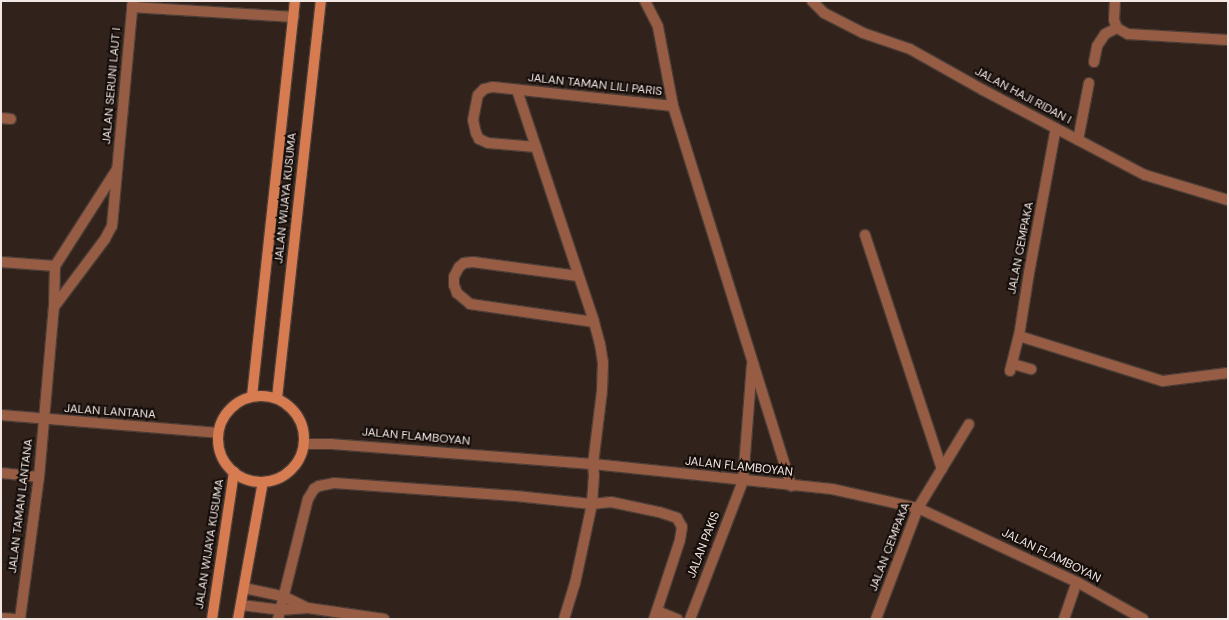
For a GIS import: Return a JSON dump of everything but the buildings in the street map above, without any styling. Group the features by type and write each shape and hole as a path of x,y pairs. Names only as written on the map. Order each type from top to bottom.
{"street":[{"name":"JALAN WIJAYA KUSUMA","path":"252,396 296,1"},
{"name":"JALAN WIJAYA KUSUMA","path":"277,398 321,1"},
{"path":"645,1 658,27 674,106"},
{"name":"JALAN HAJI RIDAN I","path":"812,1 824,13 863,33 910,48 983,90 1145,175 1228,200"},
{"path":"1115,1 1114,20 1117,28 1128,34 1228,40"},
{"name":"JALAN SERUNI LAUT I","path":"54,307 105,239 112,226 132,4 294,17"},
{"path":"1094,62 1098,46 1105,34 1117,28"},
{"path":"1078,140 1089,83"},
{"path":"517,90 493,87 484,90 478,95 473,120 476,133 479,139 488,143 536,147"},
{"name":"JALAN TAMAN LILI PARIS","path":"564,619 575,583 592,504 594,475 593,464 602,392 603,362 594,322 517,90 674,106 791,486"},
{"name":"JALAN CEMPAKA","path":"1031,369 1011,367 1019,336 1056,128"},
{"name":"JALAN SERUNI LAUT I","path":"55,266 118,168"},
{"path":"865,235 942,469"},
{"path":"1,262 55,266 54,307 45,420"},
{"path":"578,276 473,262 464,263 459,267 454,277 454,285 457,293 470,304 594,322"},
{"path":"1019,336 1163,381 1228,373"},
{"name":"JALAN TAMAN LILI PARIS","path":"743,481 752,360"},
{"path":"252,396 269,396 277,398 287,404 295,412 301,422 304,433 304,444 299,461 291,470 280,478 263,482 248,480 234,472 228,466 220,451 218,433 222,420 229,410 239,401 252,396"},
{"name":"JALAN LANTANA","path":"1,416 218,433"},
{"name":"JALAN TAMAN LANTANA","path":"20,619 45,420"},
{"name":"JALAN CEMPAKA","path":"876,619 918,508 969,424"},
{"name":"JALAN FLAMBOYAN","path":"304,444 330,444 593,464 743,481 832,489 918,508 1077,582 1143,619"},
{"name":"JALAN WIJAYA KUSUMA","path":"212,619 234,472"},
{"path":"1,474 39,477"},
{"name":"JALAN PAKIS","path":"690,619 743,481"},
{"path":"238,619 263,482"},
{"path":"279,614 308,499 314,489 325,483 516,496 592,504 611,502 658,512 677,518 682,527 680,540 655,615 677,619"},
{"path":"1064,619 1077,582"},
{"path":"244,588 283,596 308,608 384,619"},
{"path":"241,605 279,614 308,608"},
{"path":"1,618 14,619"}]}
